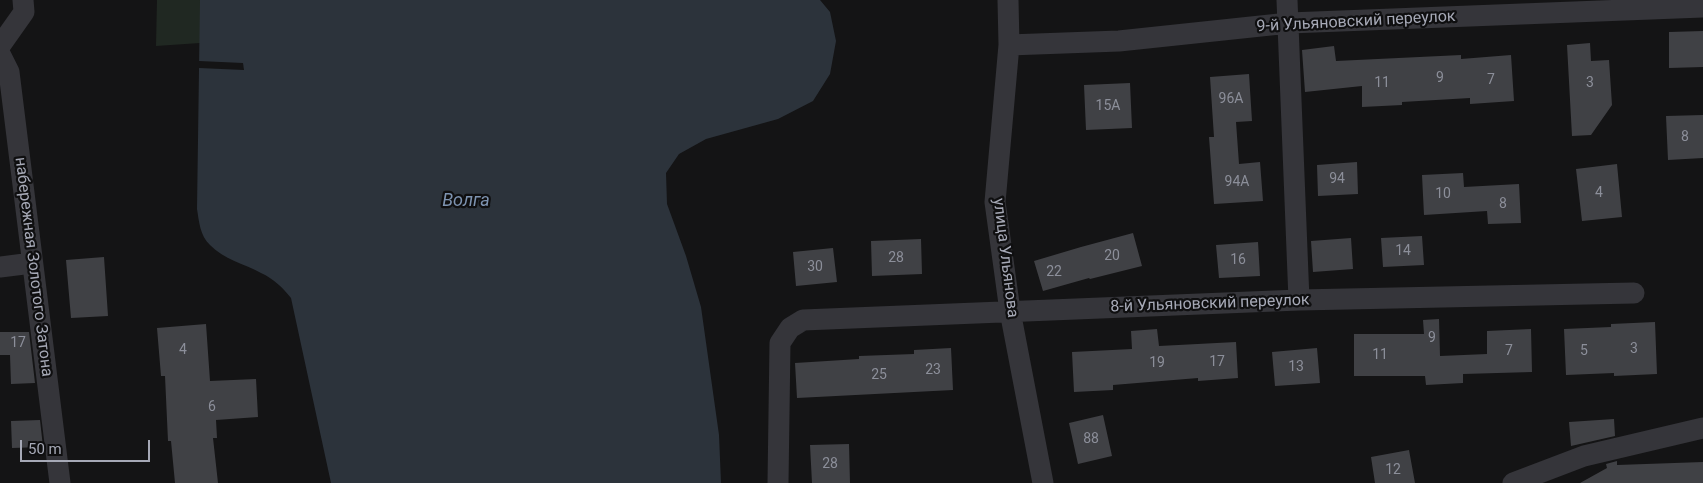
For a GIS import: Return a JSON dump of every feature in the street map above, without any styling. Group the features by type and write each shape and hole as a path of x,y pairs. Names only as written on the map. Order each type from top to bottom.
{"street":[{"path":"0,46 24,12 24,0"},
{"name":"улица Ульянова","path":"1008,0 1009,45 995,202 1010,311 1043,483"},
{"path":"1287,0 1299,300"},
{"name":"9-й Ульяновский переулок","path":"1009,45 1119,41 1289,23 1703,7"},
{"name":"набережная Золотого Затона","path":"0,54 9,72 60,483"},
{"path":"0,267 32,263"},
{"name":"8-й Ульяновский переулок","path":"778,483 780,343 790,328 803,320 1299,300 1634,293"},
{"path":"1513,483 1584,456 1703,428"}],"shaded area":[{"path":"157,0 200,0 200,43 156,46"}],"water":[{"name":"Волга","path":"200,0 820,0 830,12 836,41 830,74 813,101 778,119 706,139 679,154 666,173 667,204 686,256 701,307 719,435 721,483 331,483 291,298 270,278 215,250 204,237 200,228 197,209"}],"pier":[{"path":"199,61 243,63 244,70 199,68"}],"building":[{"path":"1703,31 1703,67 1669,68 1669,32"},
{"path":"1590,43 1591,61 1609,60 1612,105 1591,135 1572,136 1567,45"},
{"path":"1334,46 1336,61 1461,55 1461,59 1511,55 1514,101 1470,104 1470,98 1402,102 1402,105 1362,107 1362,86 1305,92 1302,50"},
{"path":"1249,74 1252,121 1236,122 1239,164 1260,162 1263,201 1214,204 1209,137 1214,137 1210,77"},
{"path":"1130,83 1132,128 1086,130 1084,85"},
{"path":"1703,115 1703,158 1668,160 1666,116"},
{"path":"1357,162 1358,194 1318,196 1317,165"},
{"path":"1617,164 1622,217 1582,221 1576,169"},
{"path":"1463,173 1464,187 1519,184 1521,223 1488,224 1487,211 1424,215 1422,175"},
{"path":"1133,233 1142,266 1043,291 1034,261"},
{"path":"1422,236 1424,265 1383,267 1381,238"},
{"path":"1351,238 1353,269 1313,272 1311,241"},
{"path":"921,239 922,274 872,276 871,241"},
{"path":"1258,242 1260,276 1219,278 1216,245"},
{"path":"833,248 837,282 796,286 793,252"},
{"path":"104,257 108,316 71,318 66,260"},
{"path":"1439,319 1440,356 1487,354 1487,331 1531,329 1532,372 1463,374 1463,383 1426,385 1425,376 1354,376 1354,334 1424,334 1423,320"},
{"path":"1655,322 1657,374 1614,376 1614,373 1566,375 1564,329 1611,327 1611,324"},
{"path":"206,324 210,381 256,379 258,417 216,420 217,438 213,438 218,483 175,483 171,441 168,441 165,376 161,376 157,328"},
{"path":"1157,329 1159,346 1236,342 1238,378 1198,381 1198,378 1113,385 1113,390 1074,392 1072,352 1132,349 1131,331"},
{"path":"0,332 29,332 35,383 11,384 10,355 0,355"},
{"path":"951,348 953,390 797,398 795,363 859,359 859,356 914,354 914,350"},
{"path":"1317,348 1320,383 1275,386 1272,352"},
{"path":"1103,415 1112,456 1078,464 1069,423"},
{"path":"1614,419 1615,436 1571,446 1569,422"},
{"path":"40,420 43,447 12,448 11,421"},
{"path":"849,444 850,483 812,483 810,445"},
{"path":"1409,450 1415,483 1375,483 1371,457"},
{"path":"1617,461 1617,465 1703,462 1703,483 1580,483 1607,468 1606,464"}]}
